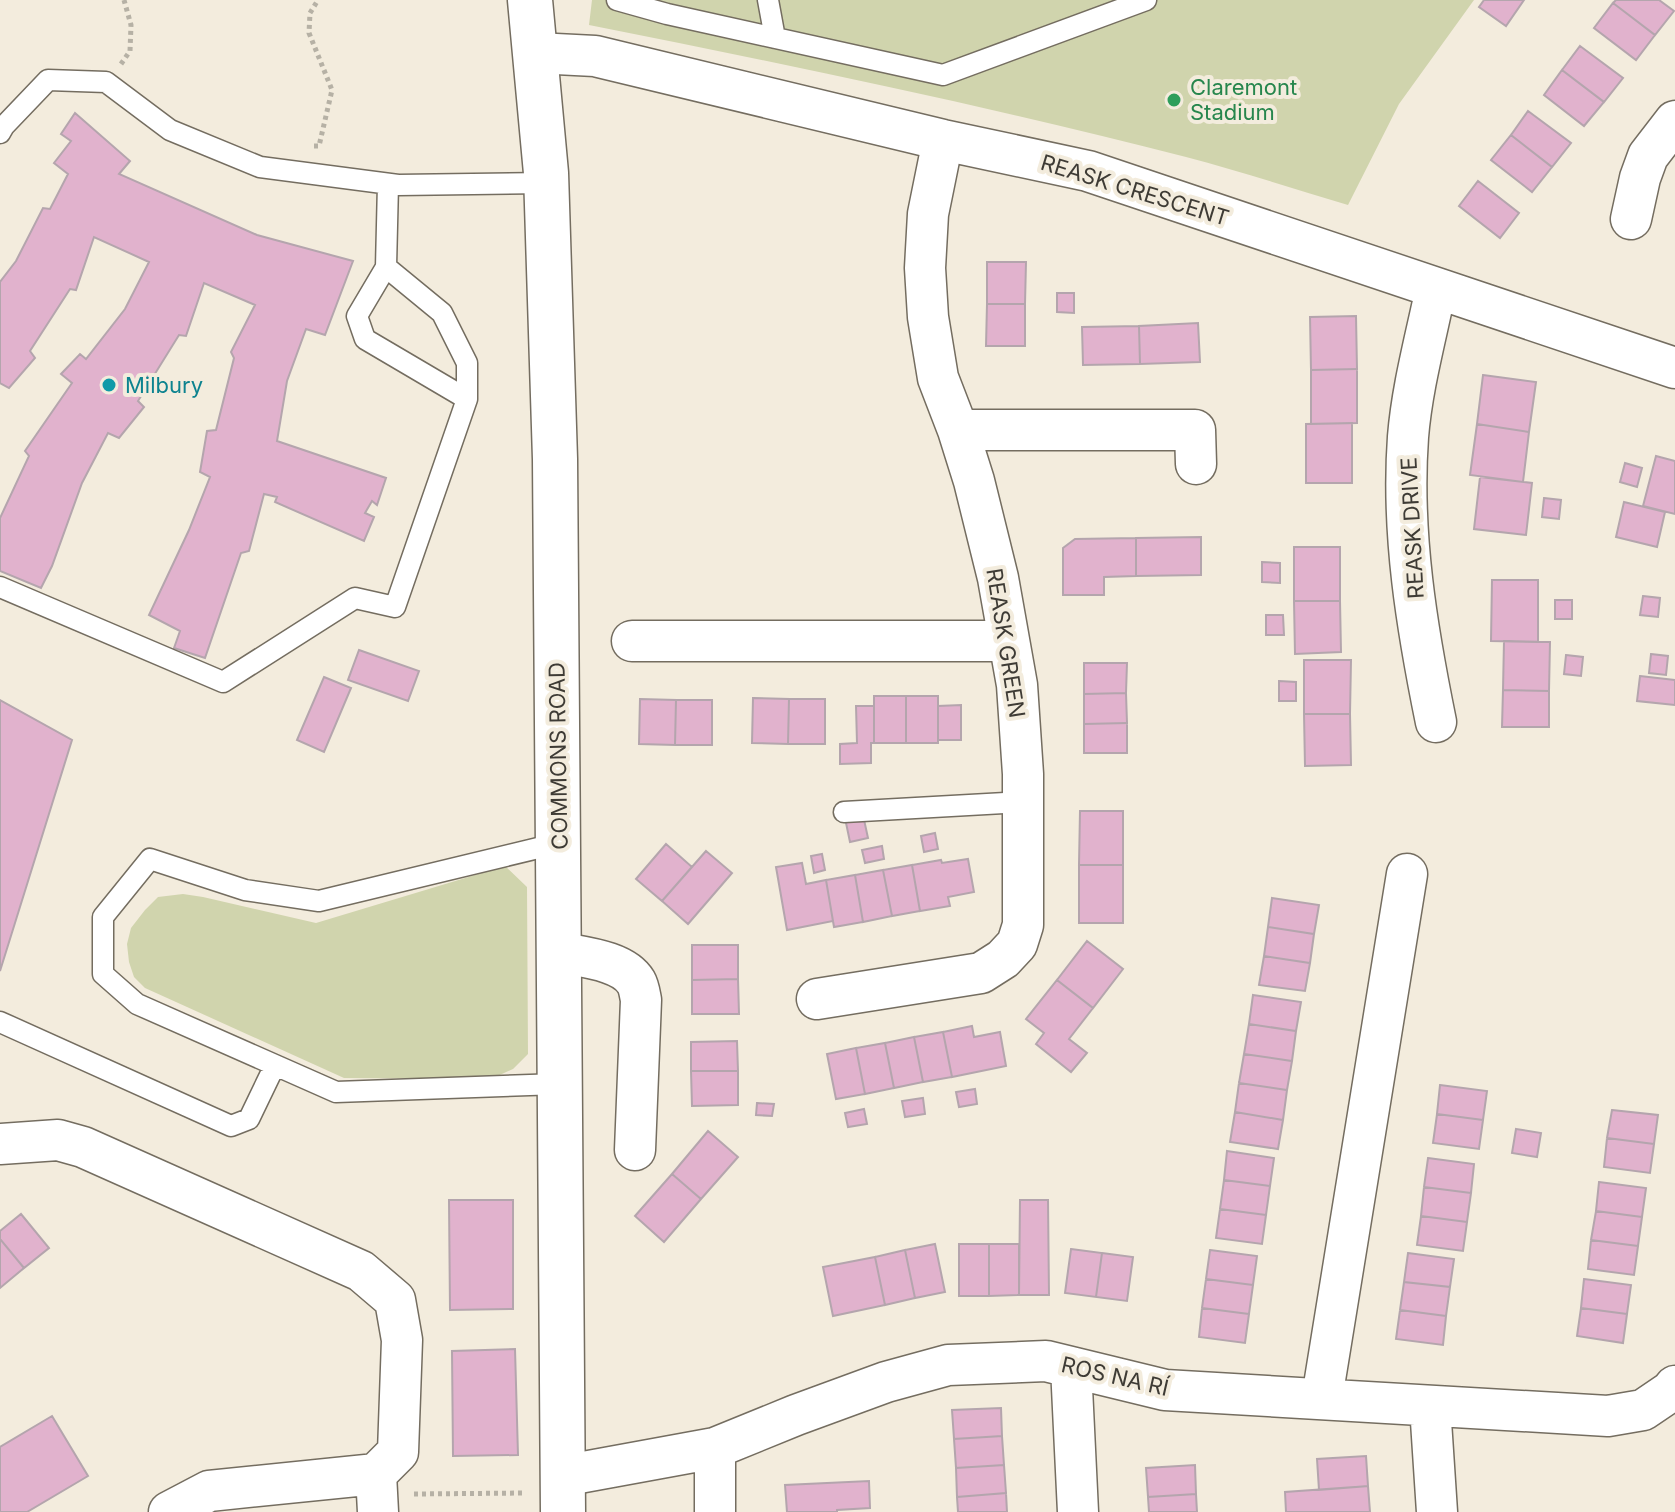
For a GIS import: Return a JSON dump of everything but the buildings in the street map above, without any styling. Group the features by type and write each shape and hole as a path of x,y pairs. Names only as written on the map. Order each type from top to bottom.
{"street":[{"name":"COMMONS ROAD","path":"530,0 546,183 555,459 563,1494"},
{"name":"REASK CRESCENT","path":"536,53 595,56 943,140 1088,171 1675,368"},
{"path":"1631,219 1648,156 1675,121"},
{"name":"REASK GREEN","path":"817,999 981,973 1003,959 1017,944 1023,925 1023,774 1017,685 998,578 974,481 938,378 928,317 928,214 943,140"},
{"name":"REASK DRIVE","path":"1436,288 1408,436 1406,504 1412,582 1436,722"},
{"path":"958,430 1195,430 1196,464"},
{"path":"632,641 1009,641"},
{"path":"1322,1398 1407,874"},
{"path":"558,952 600,960 622,968 635,980 641,1000 635,1150"},
{"path":"0,1144 58,1140 83,1147 361,1271 395,1300 402,1340 398,1452 377,1494 209,1491 169,1512"},
{"name":"ROS NA RÍ","path":"563,1494 715,1448 886,1382 948,1365 1046,1361 1165,1390 1608,1416 1643,1410 1675,1386"},
{"path":"1071,1367 1078,1512"},
{"path":"1430,1406 1437,1512"},
{"path":"715,1448 715,1512"}],"lane":[{"path":"768,0 775,38"},
{"path":"621,1 943,75 1146,0"},
{"path":"0,133 48,80 106,82 170,130 260,167 398,185 546,183"},
{"path":"388,184 386,267 357,316 365,339 467,399"},
{"path":"0,587 223,682 355,598 395,607 467,399 467,363 442,313 386,267"},
{"path":"844,812 1023,802"},
{"path":"559,843 319,901 245,890 150,859 103,917 103,974 137,1004 336,1092 559,1084"},
{"path":"0,1022 231,1126 249,1119 275,1065"}],"path":[{"path":"120,64 130,51 131,25 124,0"},
{"path":"318,0 310,13 309,33 332,90 319,146"},
{"path":"377,1494 563,1494"}],"green space":[{"name":"Claremont Stadium","path":"592,0 1474,0 1399,104 1348,205 1206,162 1037,120 589,25"},
{"path":"505,866 527,887 528,1054 513,1069 491,1079 344,1078 145,988 134,977 129,962 127,944 131,928 158,897 183,894 203,897 316,923"}],"place":[{"name":"Claremont Stadium","path":"1174,100"},
{"name":"Milbury","path":"109,385"}]}
